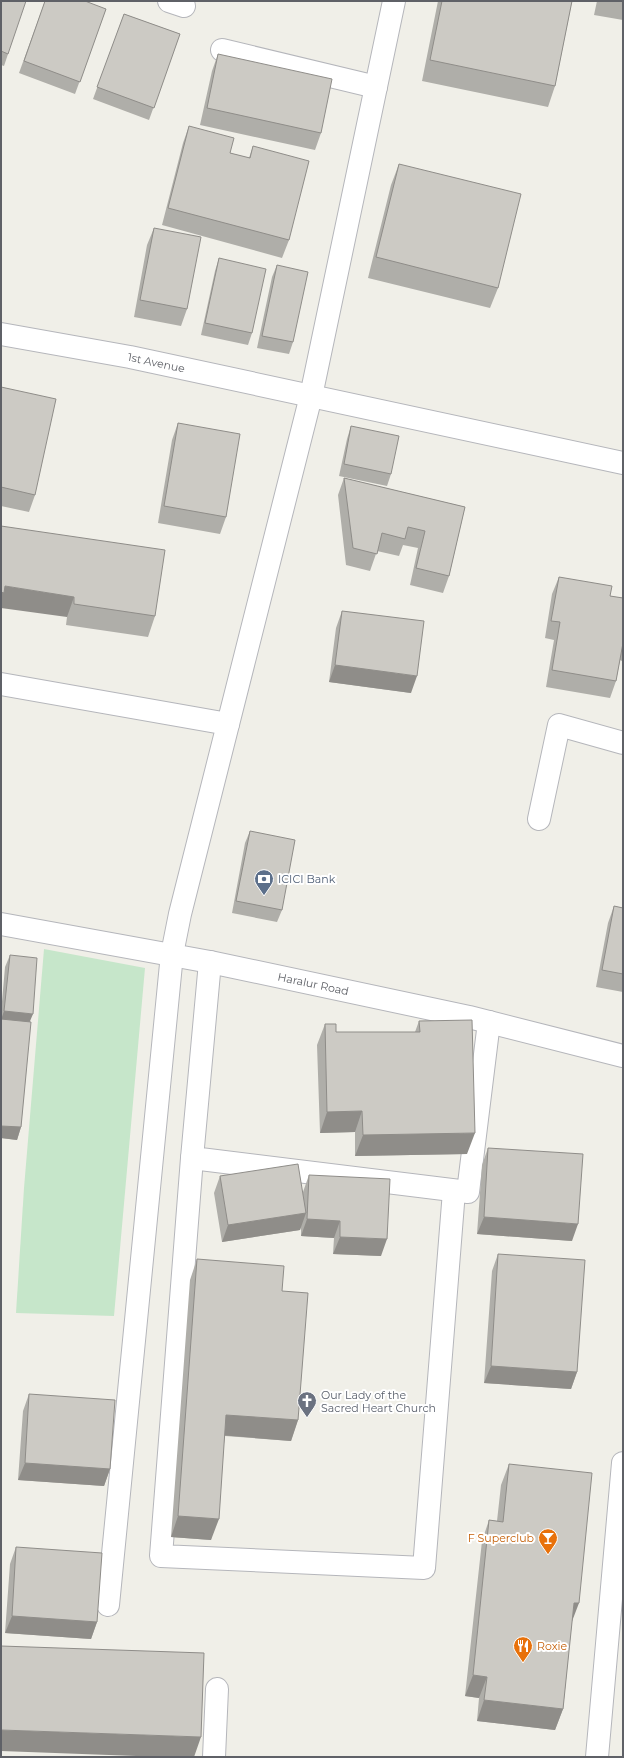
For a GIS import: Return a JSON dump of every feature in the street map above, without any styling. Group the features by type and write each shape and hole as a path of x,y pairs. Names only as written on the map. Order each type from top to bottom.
{"street":[{"path":"108,1605 172,954 180,914 311,396 394,1"},
{"path":"222,50 376,87"},
{"name":"1st Avenue","path":"1,334 130,357 623,463"},
{"path":"1,684 228,724"},
{"path":"539,819 559,725 623,743"},
{"name":"Haralur Road","path":"1,924 210,962 489,1022 623,1056"},
{"path":"210,962 192,1158 161,1556 424,1568 454,1191"},
{"path":"192,1158 468,1192 489,1022"},
{"path":"597,1757 623,1463"},
{"path":"214,1757 217,1689"}],"green space":[{"path":"44,949 145,968 114,1316 16,1313 24,1188"}],"building":[{"path":"1,1 26,1 8,54 1,51"},
{"path":"45,1 85,1 106,9 80,82 24,61"},
{"path":"442,1 572,1 555,86 430,60"},
{"path":"124,14 180,34 154,108 97,87"},
{"path":"218,54 332,79 321,133 207,108"},
{"path":"189,126 234,138 230,153 250,158 253,146 309,161 289,240 168,208"},
{"path":"399,164 521,194 498,288 376,257"},
{"path":"154,228 201,237 187,309 140,300"},
{"path":"219,258 266,269 252,333 205,323"},
{"path":"277,265 308,272 293,342 262,336"},
{"path":"1,387 56,399 35,495 1,487"},
{"path":"178,423 240,434 226,517 164,506"},
{"path":"351,426 399,436 391,474 344,464"},
{"path":"344,478 465,507 449,576 416,568 425,531 408,527 405,539 382,533 377,554 353,548"},
{"path":"1,526 165,550 155,616 74,604 74,597 5,586 4,593 1,592"},
{"path":"559,577 612,586 610,596 623,598 623,643 616,681 552,670 560,622 551,621"},
{"path":"342,611 424,621 417,676 335,665"},
{"path":"250,831 295,840 282,910 236,901"},
{"path":"614,906 623,908 623,974 602,970"},
{"path":"10,955 37,958 33,1014 4,1011"},
{"path":"1,1019 31,1022 21,1127 1,1126"},
{"path":"472,1020 475,1133 363,1135 362,1111 327,1112 325,1024 336,1024 336,1032 420,1032 419,1021"},
{"path":"488,1148 583,1154 578,1224 484,1217"},
{"path":"298,1164 306,1213 228,1225 220,1176"},
{"path":"309,1175 390,1179 387,1239 340,1237 340,1221 307,1219"},
{"path":"498,1254 585,1260 577,1372 491,1366"},
{"path":"197,1259 284,1266 282,1291 308,1293 298,1420 226,1415 219,1519 178,1516"},
{"path":"29,1394 115,1400 110,1469 25,1463"},
{"path":"509,1464 592,1473 579,1603 574,1603 563,1709 484,1700 487,1677 473,1675 489,1520 503,1522"},
{"path":"16,1547 102,1553 97,1622 12,1616"},
{"path":"1,1646 204,1653 201,1737 1,1730"}],"place":[{"name":"ICICI Bank","path":"264,896"},
{"name":"Our Lady of the Sacred Heart Church","path":"307,1418"},
{"name":"F Superclub","path":"548,1555"},
{"name":"Roxie","path":"523,1663"}]}
